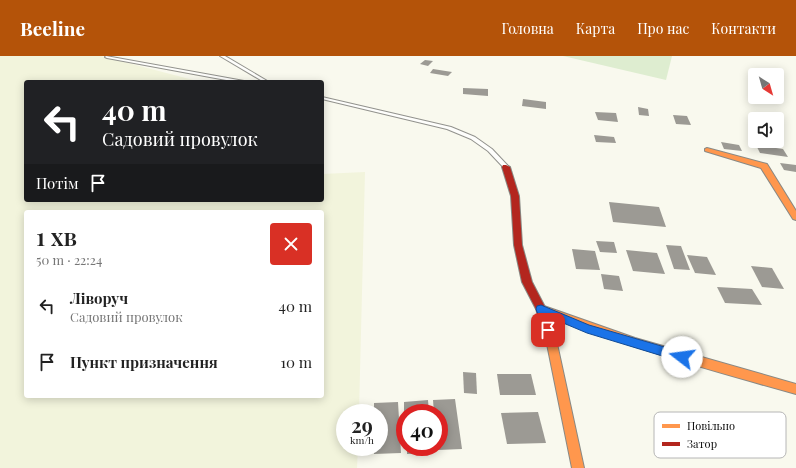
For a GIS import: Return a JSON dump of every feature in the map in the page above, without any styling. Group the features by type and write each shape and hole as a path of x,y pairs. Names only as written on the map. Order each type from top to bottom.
{"street":[{"path":"707,150 764,166 796,217"},
{"path":"506,167 515,196 518,245 527,282 541,309 552,341 578,468"},
{"path":"541,309 587,328 653,349 796,389"}],"lane":[{"path":"107,56 113,56"},
{"path":"107,56 233,80"},
{"path":"222,56 264,80"},
{"path":"324,98 449,128 473,138 490,150 506,167"}],"green space":[{"path":"0,56 101,56 193,80 24,80 24,202 324,202 324,174 365,172 359,404 336,404 336,456 358,456 357,468 0,468"},
{"path":"563,56 672,56 666,80"}],"building":[{"path":"425,60 433,61 428,66 420,64"},
{"path":"433,69 452,72 448,76 430,73"},
{"path":"463,88 488,89 488,96 463,94"},
{"path":"523,99 546,102 546,109 522,106"},
{"path":"638,107 648,109 649,116 639,115"},
{"path":"595,112 616,113 618,122 598,120"},
{"path":"673,115 687,116 691,125 676,124"},
{"path":"594,135 614,137 616,143 596,142"},
{"path":"721,142 739,145 742,151 724,149"},
{"path":"758,148 776,148 783,149 788,157 760,153"},
{"path":"780,163 796,165 796,172 784,170"},
{"path":"609,202 659,207 666,227 613,222"},
{"path":"596,241 614,242 617,253 600,252"},
{"path":"666,245 681,246 690,270 674,269"},
{"path":"572,249 595,251 600,270 576,269"},
{"path":"626,250 657,253 665,274 633,271"},
{"path":"687,255 707,257 716,275 695,273"},
{"path":"751,266 772,268 784,289 762,287"},
{"path":"601,274 619,276 623,291 604,289"},
{"path":"717,287 752,289 762,305 725,303"},
{"path":"463,372 476,373 477,394 464,393"},
{"path":"497,374 531,374 536,395 500,395"},
{"path":"455,399 462,449 448,450 448,404 433,404 433,400"},
{"path":"428,400 428,404 404,404 404,402"},
{"path":"398,402 398,404 396,404 396,453 388,453 388,404 374,403"},
{"path":"538,412 546,443 507,444 501,413"}],"traffic: slow":[{"path":"707,150 764,166 796,217"},
{"path":"541,309 635,343 796,389"},
{"path":"551,339 578,468"}],"traffic: jam":[{"path":"506,167 515,196 518,245 527,282 541,309 551,339"}],"route":[{"path":"548,330 541,309 587,328 682,357"}]}
